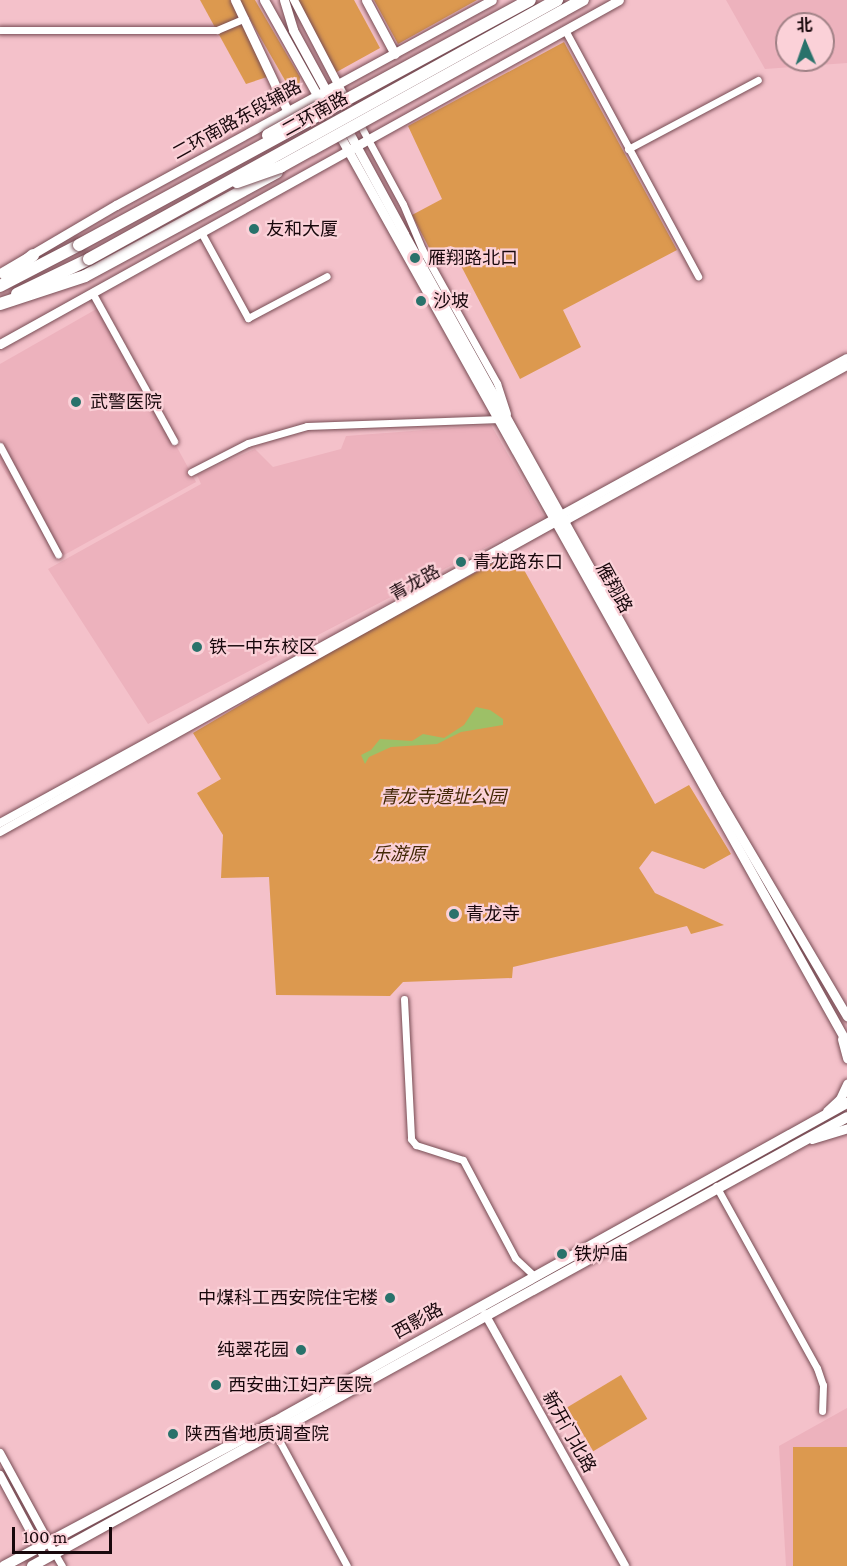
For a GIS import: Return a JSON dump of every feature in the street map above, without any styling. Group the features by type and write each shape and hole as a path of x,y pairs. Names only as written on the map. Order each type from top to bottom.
{"highway":[{"path":"187,189 282,127 514,0"},
{"name":"二环南路","path":"0,285 187,189 530,0"},
{"name":"二环南路","path":"0,303 89,259 557,0"},
{"path":"221,186 280,167 583,0"},
{"path":"0,303 85,276 352,132"},
{"path":"0,285 33,255"}],"main road":[{"path":"235,0 288,111"},
{"path":"264,0 323,92"},
{"path":"269,0 274,16"},
{"path":"284,0 293,30 323,92"},
{"path":"366,0 395,54"},
{"name":"二环南路东段辅路","path":"0,273 116,205 492,0"},
{"path":"352,132 590,0"},
{"path":"0,344 202,234 619,0"},
{"name":"雁翔路","path":"323,92 352,132 504,417 847,1043"},
{"name":"雁翔路","path":"560,518 716,794 847,1017"},
{"path":"840,1030 847,1058"},
{"path":"814,1121 840,1099 847,1084"},
{"name":"西影路","path":"32,1566 534,1276 847,1103"},
{"name":"西影路","path":"4,1566 485,1314 716,1186 847,1117"},
{"path":"804,1141 847,1128"}],"street":[{"path":"190,471 248,443 307,426 504,417 497,383 422,249 352,132 338,84 294,0"},
{"path":"0,30 218,30 245,18"},
{"path":"565,30 698,276"},
{"path":"628,149 758,80"},
{"path":"202,234 248,318 327,276"},
{"path":"93,294 174,441"},
{"name":"青龙路","path":"0,832 847,358"},
{"name":"青龙路","path":"0,823 560,518 847,366"},
{"path":"0,446 58,554"},
{"path":"404,999 411,1139 416,1145 463,1160 514,1258 534,1276"},
{"path":"716,1186 817,1368 823,1385 822,1411"},
{"name":"新开门北路","path":"485,1314 625,1566"},
{"path":"272,1427 347,1566"},
{"path":"0,1453 50,1556 62,1566"},
{"path":"0,1475 44,1544"}],"shaded area":[{"path":"726,0 847,0 847,63 835,64 835,12 775,12 775,68 765,69"},
{"name":"武警医院","path":"100,307 196,482 57,559 0,463 0,364"},
{"name":"铁一中东校区","path":"491,425 544,517 148,724 48,569 201,484 197,475 255,449 273,467 341,449 346,436"},
{"path":"476,707 490,710 503,719 503,725 461,732 437,744 391,747 369,757 365,764 361,755 371,750 380,739 412,741 423,734 444,738 464,725"},
{"path":"847,1408 847,1566 786,1566 779,1446"}],"green space":[{"path":"200,0 230,0 270,76 246,84"},
{"path":"239,0 255,0 300,77 299,91 294,96"},
{"path":"298,0 354,0 380,48 333,74"},
{"path":"374,0 477,0 398,44"},
{"path":"564,42 677,250 563,310 581,347 520,379 458,260 438,265 412,215 442,199 408,126"},
{"name":"青龙寺遗址公园","path":"514,552 655,804 689,785 731,854 704,869 652,851 639,868 655,893 724,925 691,934 687,926 513,967 512,978 403,982 390,996 276,995 269,877 221,878 223,835 197,793 221,779 193,733 362,633"},
{"path":"621,1375 647,1419 593,1451 567,1407"},
{"path":"793,1447 847,1447 847,1566 793,1566"}],"place":[{"name":"友和大厦","path":"254,229"},
{"name":"雁翔路北口","path":"415,258"},
{"name":"沙坡","path":"421,301"},
{"name":"武警医院","path":"76,402"},
{"name":"青龙路东口","path":"461,562"},
{"name":"铁一中东校区","path":"197,647"},
{"name":"青龙寺","path":"454,914"},
{"name":"铁炉庙","path":"562,1254"},
{"name":"中煤科工西安院住宅楼","path":"390,1298"},
{"name":"纯翠花园","path":"301,1350"},
{"name":"西安曲江妇产医院","path":"216,1385"},
{"name":"陕西省地质调查院","path":"173,1434"}],"park label":[{"name":"乐游原","path":"399,854"}]}
